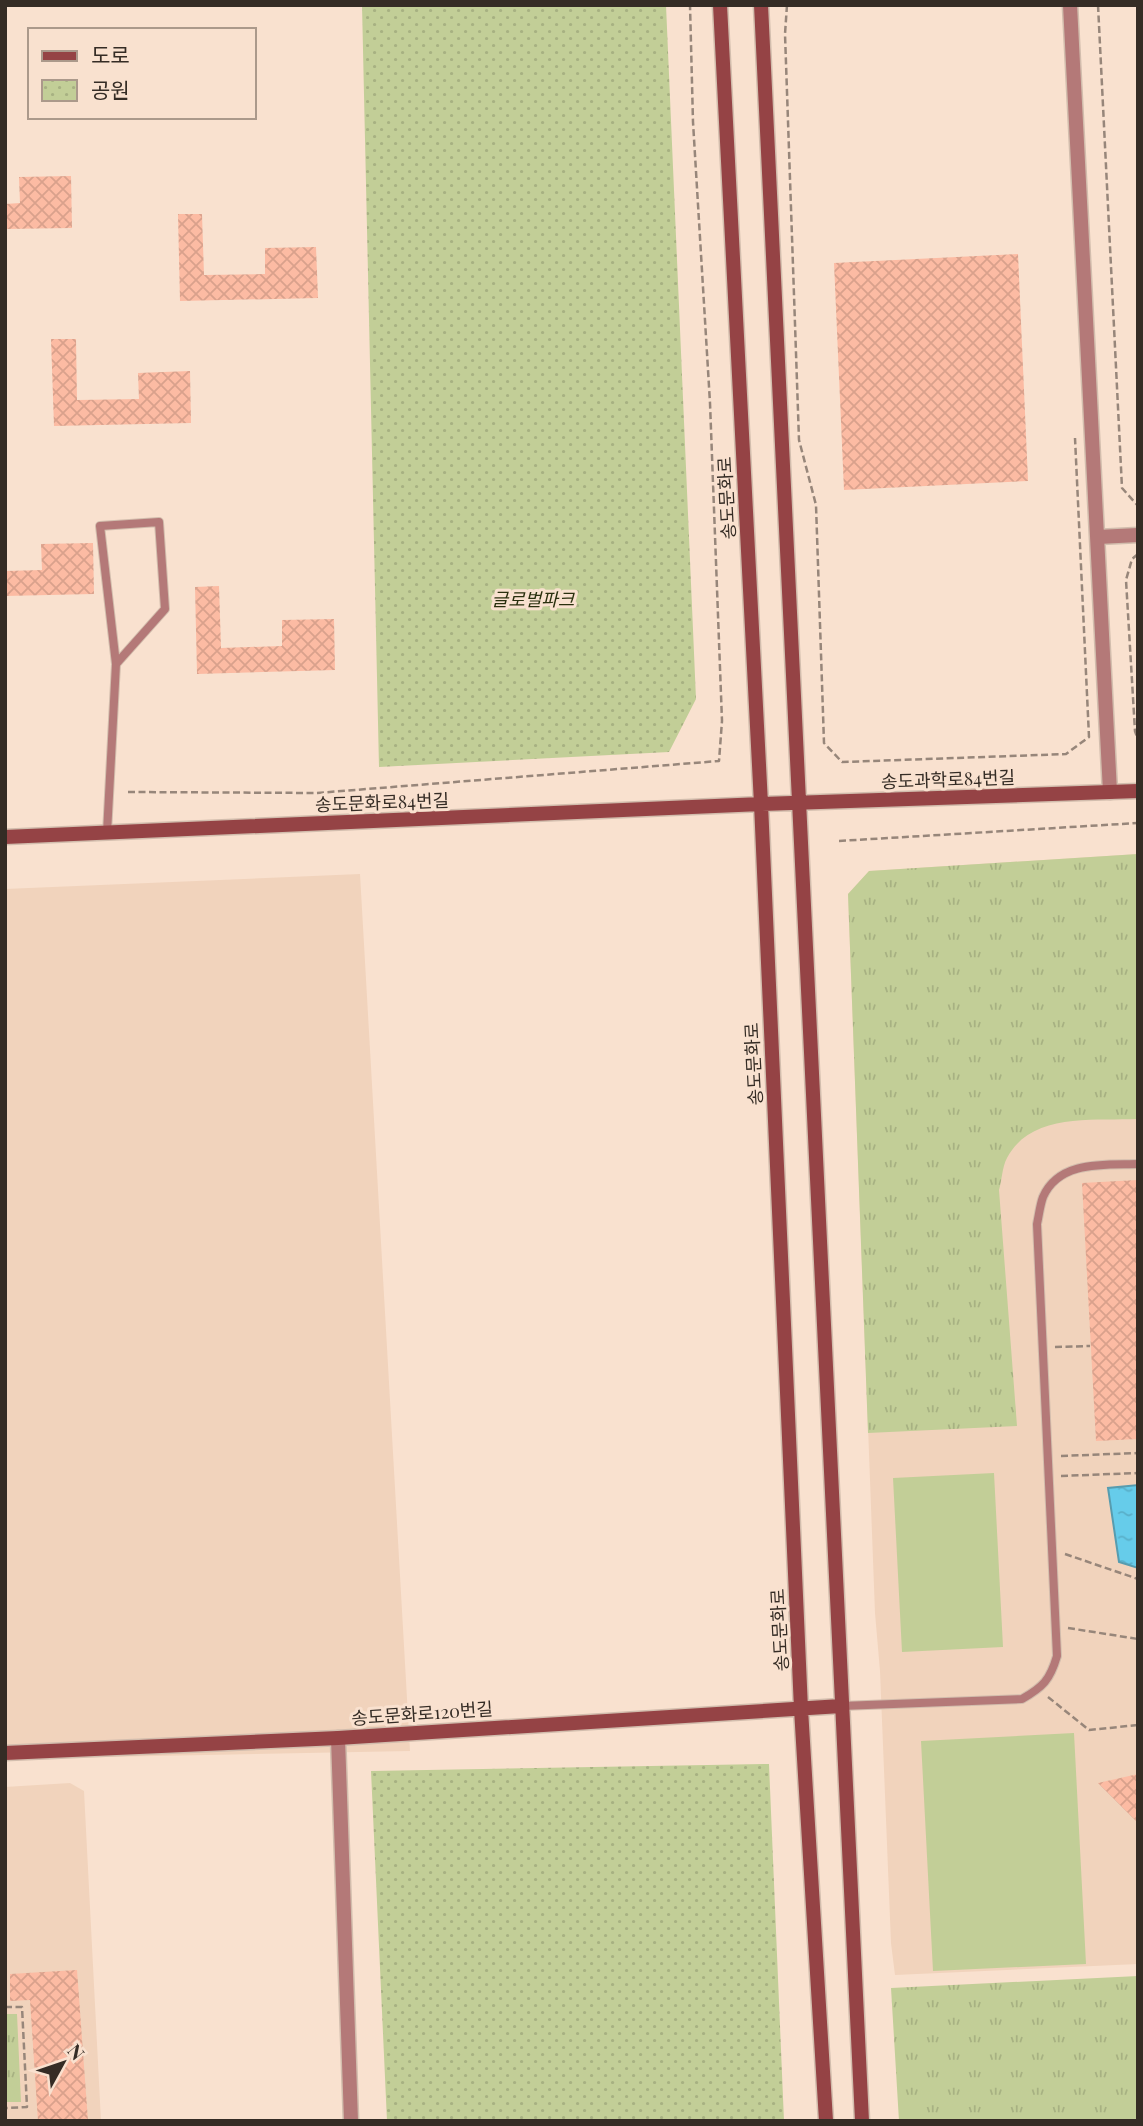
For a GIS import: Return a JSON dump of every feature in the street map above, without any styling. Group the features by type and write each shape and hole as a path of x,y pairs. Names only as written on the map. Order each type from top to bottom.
{"street":[{"name":"송도문화로","path":"720,5 761,804 801,1709 826,2121"},
{"path":"761,5 797,804 862,2121"},
{"path":"1070,5 1110,792"},
{"path":"1098,537 1138,535"},
{"name":"송도과학로84번길","path":"761,804 1138,790"},
{"name":"송도문화로84번길","path":"5,837 761,804"},
{"name":"송도문화로120번길","path":"5,1753 338,1738 841,1706"},
{"path":"338,1738 351,2121"}],"lane":[{"path":"107,833 116,664 100,526 159,522 166,609 116,664"},
{"path":"841,1706 1022,1699 1040,1689 1052,1673 1057,1656 1037,1224 1043,1196 1059,1175 1084,1166 1138,1164"}],"path":[{"path":"128,792 317,793 719,761 722,721 710,403 690,5"},
{"path":"787,5 785,34 799,440 816,505 824,743 842,762 1066,754 1089,737 1076,477"},
{"path":"1098,5 1122,488 1138,506"},
{"path":"1138,554 1132,559 1126,580 1135,731 1138,740"},
{"path":"839,841 1138,823"},
{"path":"1065,1347 1090,1346"},
{"path":"1048,1457 1138,1453"},
{"path":"1048,1476 1138,1473"},
{"path":"1052,1549 1138,1579"},
{"path":"1056,1627 1138,1639"},
{"path":"1040,1689 1089,1730 1138,1725"},
{"path":"5,2007 22,2007 27,2107 5,2108"}],"shaded area":[{"path":"1138,854 1138,1964 895,1975 891,1943 880,1671 875,1613 848,894 869,871"},
{"path":"360,874 410,1751 5,1759 5,889"},
{"path":"70,1783 84,1791 101,2121 5,2121 5,1787"}],"green space":[{"name":"글로벌파크","path":"362,5 666,5 696,699 669,752 379,767"},
{"path":"1138,854 1138,1119 1084,1120 1047,1126 1018,1143 1003,1169 999,1190 1017,1426 868,1433 848,894 869,871"},
{"path":"994,1473 1003,1647 902,1652 893,1478"},
{"path":"1074,1733 1086,1964 933,1971 921,1741"},
{"path":"769,1764 784,2121 387,2121 371,1771"},
{"path":"1138,1976 1138,2121 899,2121 891,1988"},
{"path":"5,2014 17,2014 21,2102 5,2102"}],"water":[{"path":"1138,1485 1138,1568 1119,1562 1108,1488"}],"building":[{"path":"71,176 72,228 5,229 5,204 20,203 19,177"},
{"path":"178,214 202,214 204,275 265,274 265,248 316,247 318,298 180,301"},
{"path":"1018,254 1028,481 844,490 834,263"},
{"path":"51,339 76,339 77,400 139,399 138,373 190,371 191,423 54,426"},
{"path":"93,543 94,594 5,596 5,571 42,570 41,544"},
{"path":"219,586 221,648 282,646 282,620 334,619 335,670 197,674 195,587"},
{"path":"1138,1180 1138,1439 1096,1441 1082,1183"},
{"path":"1138,1774 1138,1823 1098,1783"},
{"path":"77,1970 88,2121 38,2121 30,2000 10,2001 10,1974"}]}
